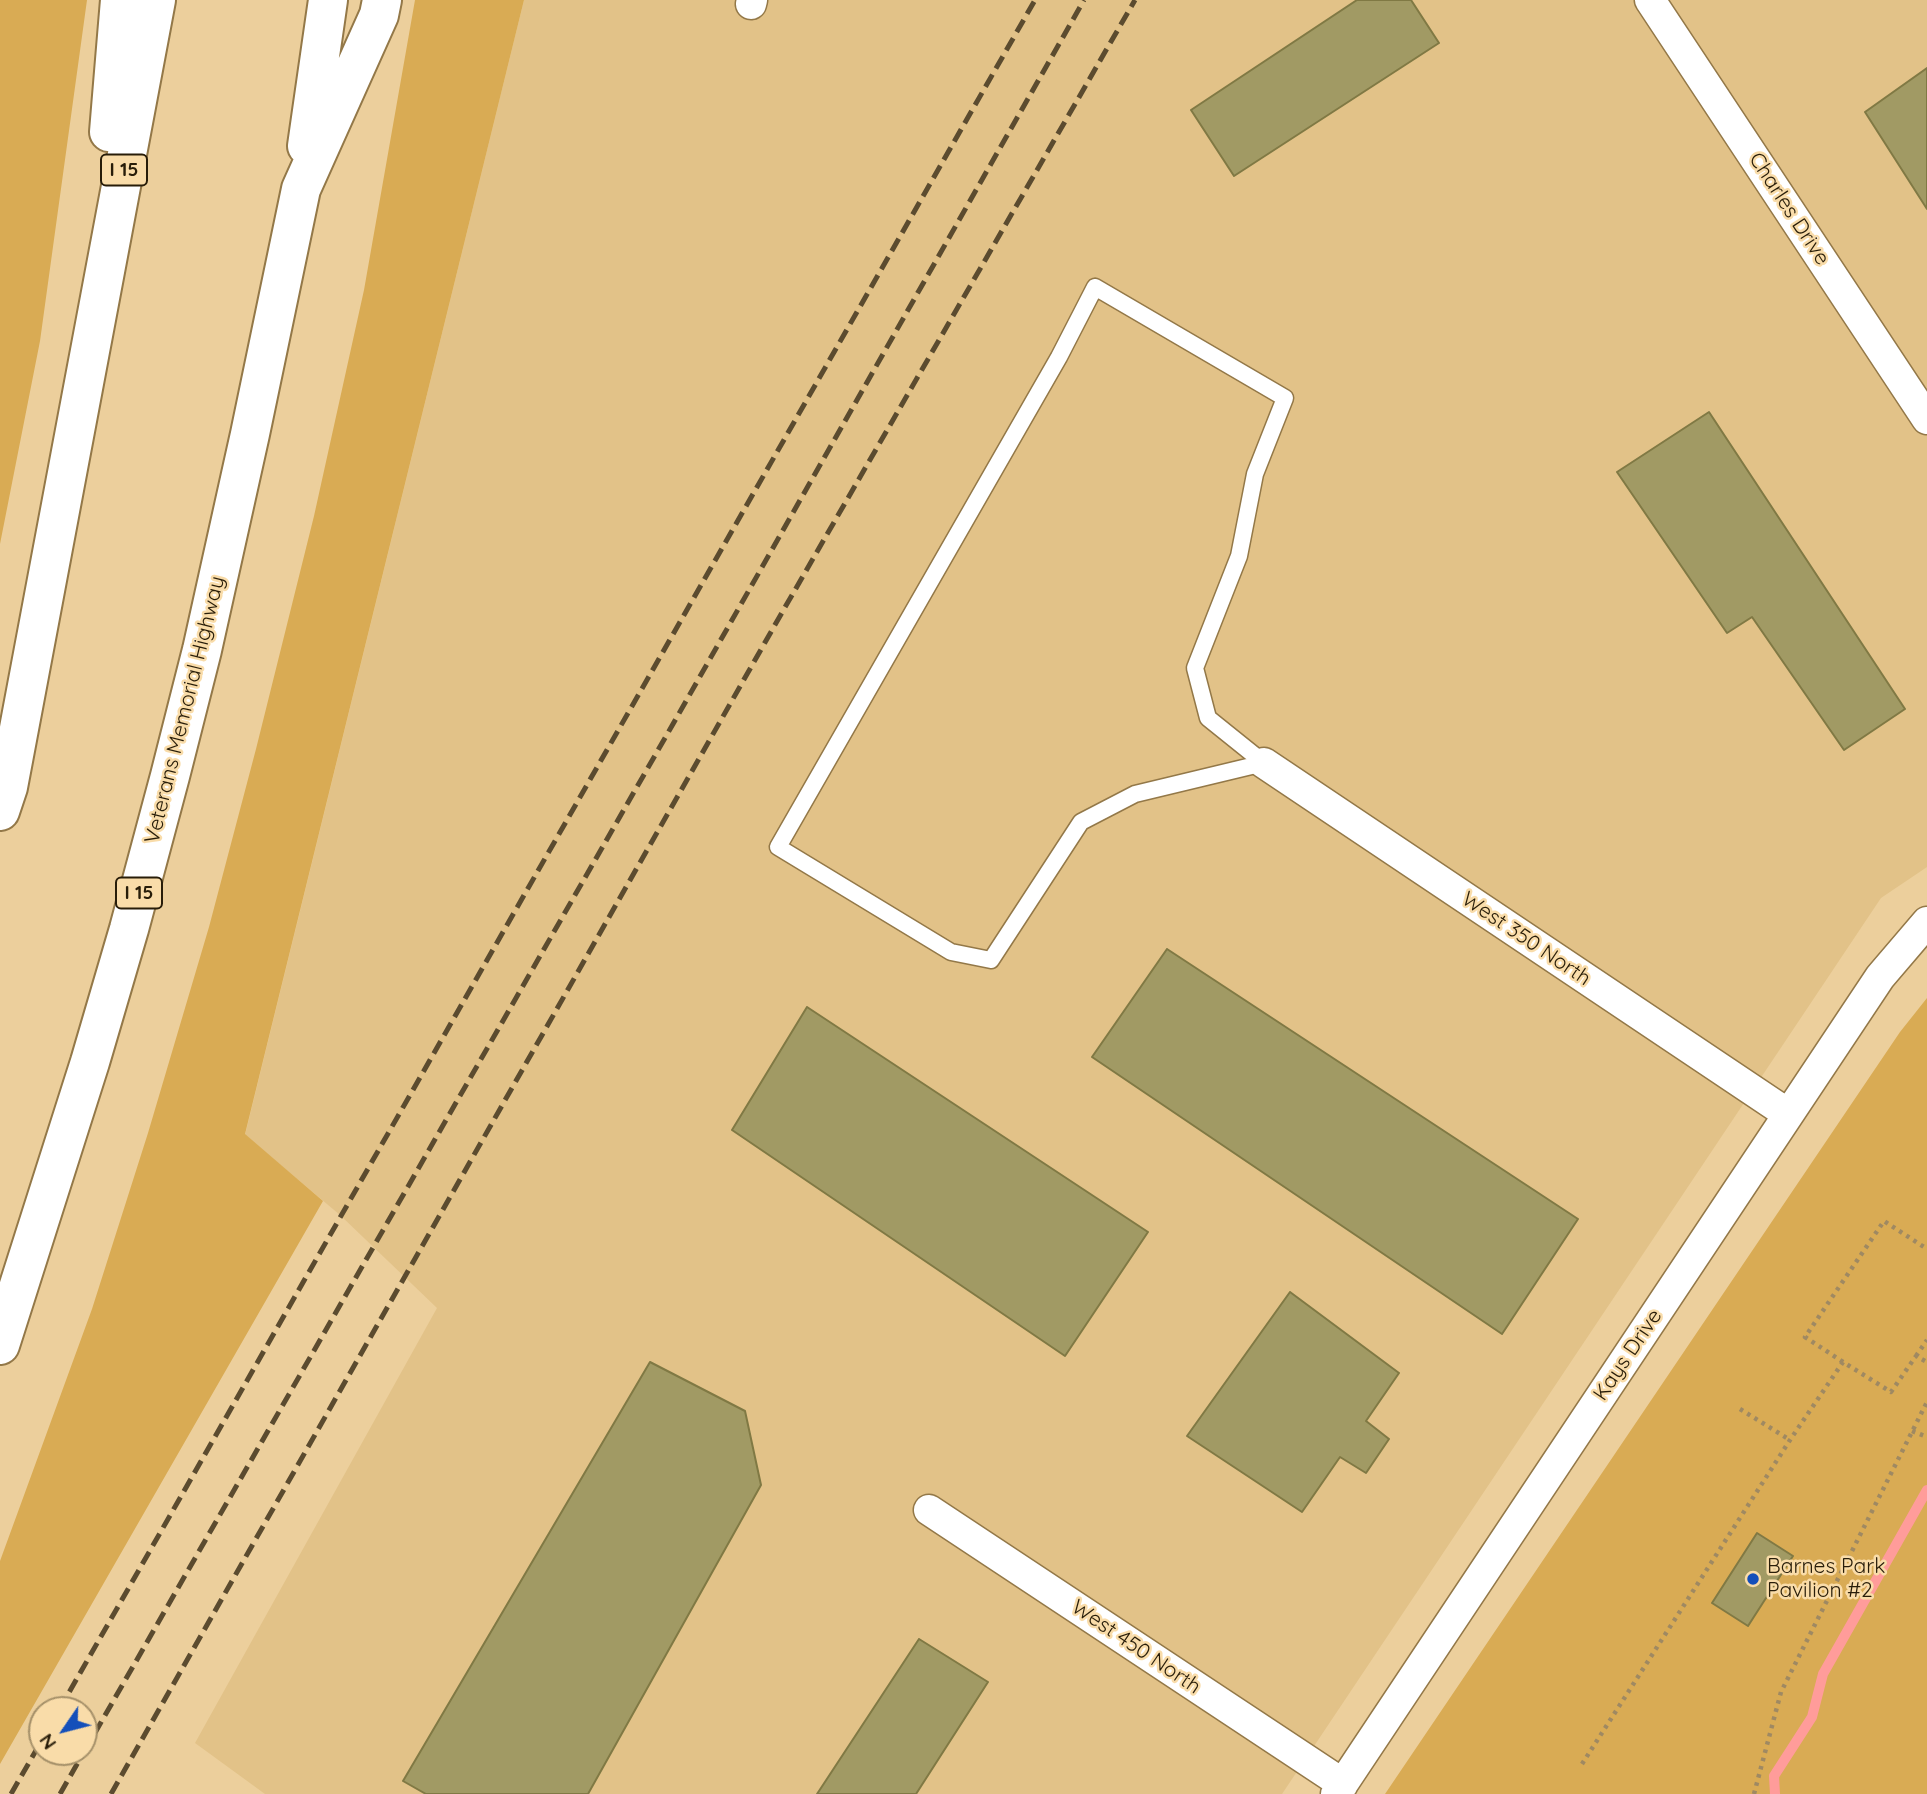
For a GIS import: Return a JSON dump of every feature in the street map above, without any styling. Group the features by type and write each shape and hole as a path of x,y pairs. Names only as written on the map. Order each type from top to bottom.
{"highway":[{"path":"91,340 120,0"},
{"name":"I 15","path":"0,811 8,787 156,0"},
{"name":"I 15","path":"301,189 328,0"},
{"path":"301,189 379,15 382,0"},
{"name":"Veterans Memorial Highway","path":"0,1345 52,1185 129,929 202,650 301,189"}],"street":[{"name":"Charles Drive","path":"1650,0 1927,419"},
{"name":"West 350 North","path":"1264,763 1788,1114"},
{"name":"Kays Drive","path":"1339,1789 1880,977 1927,922"},
{"name":"West 450 North","path":"929,1510 1339,1789"}],"lane":[{"path":"1096,287 1285,398 1255,474 1238,555 1195,668 1208,718 1264,763 1135,794 1081,822 991,960 951,953 778,846 1059,358 1096,287"}],"path":[{"path":"1927,1249 1884,1221 1805,1337 1891,1392 1927,1340"},
{"path":"1916,1356 1927,1362"},
{"path":"1581,1764 1843,1362"},
{"path":"1754,1794 1780,1692 1927,1402"},
{"path":"1740,1409 1790,1440"},
{"path":"1912,1430 1927,1437"}],"shaded area":[{"path":"0,0 87,0 40,341 0,544"},
{"path":"415,0 524,0 245,1134 323,1201 39,1696 28,1696 28,1715 0,1764 0,1561 92,1309 209,927 314,516 364,290"},
{"path":"524,0 1927,0 1927,867 1881,898 1282,1794 265,1794 195,1743 437,1308 340,1215 245,1135"},
{"path":"1927,998 1927,1794 1385,1794 1900,1032"}],"building":[{"path":"1357,0 1411,0 1439,43 1234,176 1191,110"},
{"path":"1927,68 1927,209 1865,112"},
{"path":"1709,412 1905,709 1844,750 1752,617 1727,633 1617,472"},
{"path":"1167,949 1578,1219 1502,1334 1092,1057"},
{"path":"807,1007 1148,1232 1065,1356 732,1130"},
{"path":"1290,1292 1399,1373 1366,1421 1389,1439 1366,1473 1340,1457 1302,1512 1187,1436"},
{"path":"650,1362 745,1411 761,1485 588,1794 426,1794 403,1781"},
{"name":"Barnes Park Pavilion #2","path":"1757,1533 1793,1556 1748,1626 1712,1603"},
{"path":"919,1639 988,1682 916,1794 817,1794"}],"waterway":[{"path":"1775,1794 1774,1776 1812,1717 1823,1674 1927,1490"}],"railway":[{"path":"67,1696 1035,0"},
{"path":"98,1728 1084,0"},
{"path":"111,1794 784,609 1135,0"},
{"path":"11,1794 28,1764"},
{"path":"60,1794 76,1766"}],"place":[{"name":"Barnes Park Pavilion #2","path":"1753,1579"}]}
